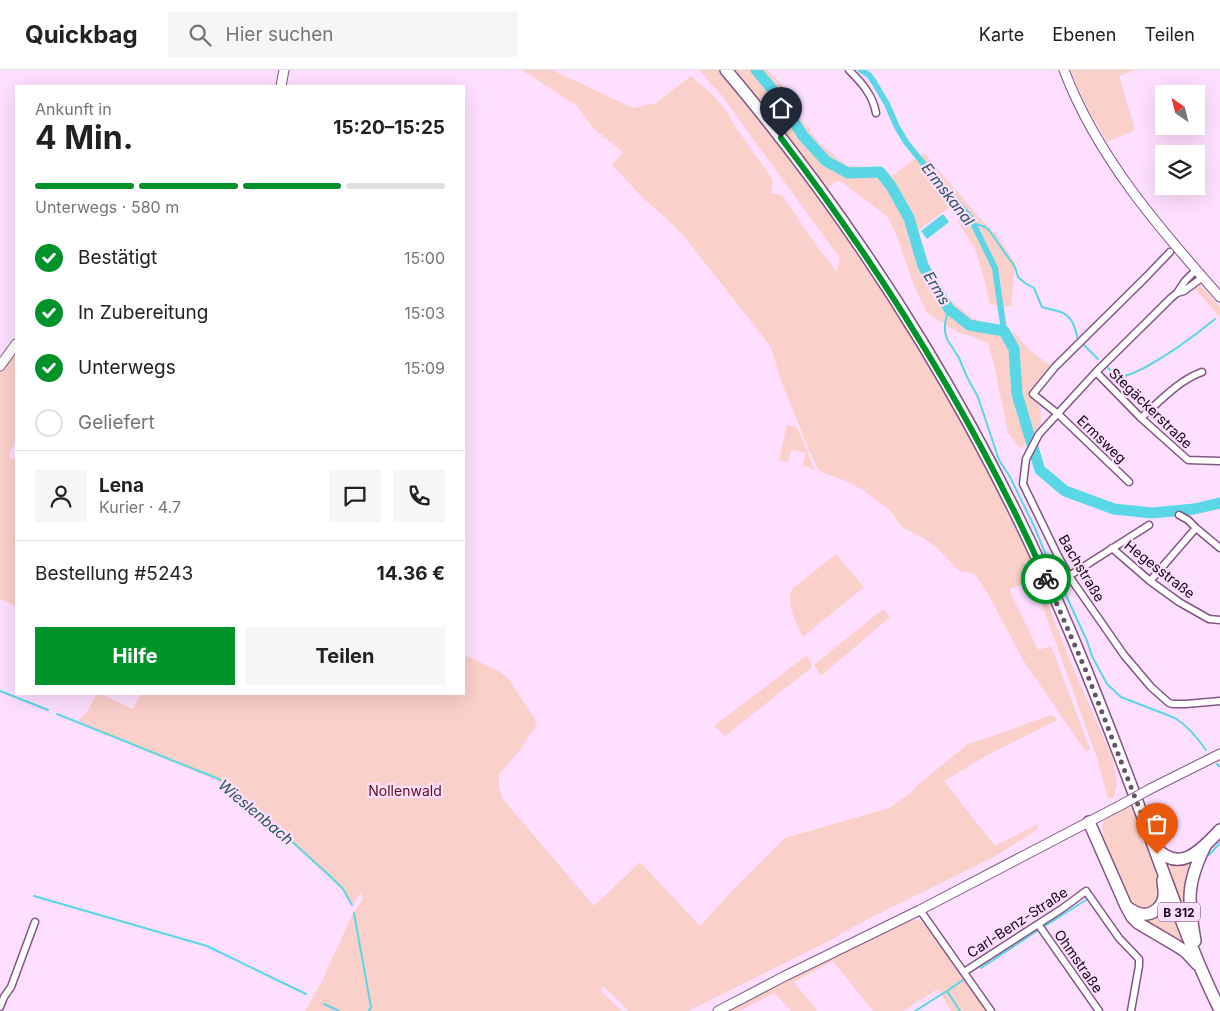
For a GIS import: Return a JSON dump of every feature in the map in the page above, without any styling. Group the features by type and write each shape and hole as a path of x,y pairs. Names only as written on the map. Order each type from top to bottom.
{"highway":[{"name":"B 312","path":"726,70 792,153 854,238 958,404 984,452 1021,525 1059,607 1100,705 1200,964 1220,1010"},
{"path":"1089,822 1132,917 1138,923 1186,952 1200,964"},
{"path":"1153,843 1160,852 1175,859 1184,859 1205,846 1220,830"},
{"path":"1200,964 1189,896 1192,877 1205,846"},
{"path":"1126,906 1141,914 1148,914 1159,908 1164,895 1161,864"}],"main road":[{"path":"281,85 284,70"},
{"path":"1064,70 1077,100 1101,145 1126,183 1152,217 1220,297"},
{"path":"0,366 15,345"},
{"path":"718,1011 920,910 1220,754"}],"street":[{"path":"848,70 859,80 873,100 876,113"},
{"path":"1058,414 1033,394 1055,367 1170,252"},
{"name":"Bachstraße","path":"1196,270 1177,293 1096,372 1039,434 1026,459 1023,484 1069,576 1130,663 1160,696 1169,703 1186,704 1220,701"},
{"name":"Bachstraße","path":"1177,293 1190,287 1203,277"},
{"name":"Stegäckerstraße","path":"1096,372 1141,418 1188,460 1220,461"},
{"path":"1141,418 1182,382 1202,372"},
{"name":"Ermsweg","path":"1058,414 1129,482"},
{"path":"1179,515 1188,520 1220,548"},
{"path":"1069,576 1149,525"},
{"path":"1150,581 1196,528"},
{"name":"Hegesstraße","path":"1112,548 1150,581 1179,602 1209,619 1220,620"},
{"name":"Carl-Benz-Straße","path":"964,972 1086,891 1119,938 1138,959 1131,1011"},
{"path":"920,910 991,1011"},
{"path":"0,1007 4,996 11,987 35,922"},
{"name":"Ohmstraße","path":"1038,924 1099,1011"}],"green space":[{"path":"522,70 552,70 633,108 656,103 691,76 712,94 725,109 773,180 771,193 783,196 818,248 837,272 840,258 722,96 699,70 721,70 804,175 827,212 838,222 911,333 968,431 1027,549 1071,663 1112,757 1117,783 1114,797 1108,799 1097,758 1026,560 1030,582 1009,589 1038,650 1051,646 1090,749 1086,752 1023,660 988,594 974,573 959,571 936,547 904,528 890,510 863,490 818,469 780,378 768,343 683,235 644,199 612,165 623,152 593,128 577,106"},
{"path":"733,70 768,70 784,88 788,101 819,143 848,166 882,169 892,176 924,153 986,225 997,235 1015,263 1011,307 990,304 975,249 957,220 960,215 952,205 917,231 936,282 951,301 972,318 991,325 996,334 1014,333 1030,350 1053,368 1030,396 1040,406 1041,423 1021,449 1008,433 988,343 959,333 927,313 914,286 896,234 887,216 840,181 834,182 827,189 755,95"},
{"path":"1070,70 1135,70 1119,76 1135,130 1107,142 1089,111"},
{"path":"1200,285 1220,307 1220,317 1195,289"},
{"path":"15,348 15,441 9,456 15,459 15,606 0,599 0,370"},
{"path":"787,425 797,427 815,470 803,465 806,453 791,450 788,462 779,460"},
{"path":"836,554 864,587 803,637 791,607 790,594 792,589"},
{"path":"883,609 890,617 821,676 814,665"},
{"name":"Nollenwald","path":"465,655 499,671 508,678 536,721 535,728 519,751 499,774 499,788 503,799 594,906 640,862 700,926 785,838 889,808 909,794 968,744 1051,715 1057,720 988,755 944,781 995,846 1037,824 1038,829 994,857 688,1011 629,1011 603,986 601,991 622,1011 305,1011 322,981 353,913 363,899 361,892 353,905 344,891 277,829 235,792 218,781 78,723 96,695 103,695 133,709 140,695 465,695"},
{"path":"807,655 812,667 725,736 714,726"},
{"path":"1134,804 1160,883 1161,895 1151,910 1133,908 1117,876 1103,838 1105,819"},
{"path":"1163,857 1193,858 1187,910 1184,911"},
{"path":"1167,900 1176,917 1189,949 1136,917"},
{"path":"907,920 919,920 928,928 987,1011 951,1011 938,989 903,1011 873,1011 833,961 794,982 817,1011 791,1011 774,993 739,1011 725,1011 818,963"}],"water":[{"path":"943,214 949,222 927,239 921,231"}],"waterway":[{"name":"Erms","path":"756,70 777,95 803,136 826,161 848,173 880,172 891,186 909,218 923,266 949,309 969,325 1004,331 1014,349 1017,394 1040,470 1065,491 1114,509 1152,513 1194,509 1220,503"},
{"name":"Ermskanal","path":"861,70 869,75 874,82 906,142 970,217 995,268 1004,331"},
{"path":"973,223 989,230 1015,267 1018,277 1034,288 1042,307 1063,313 1070,319 1078,340"},
{"path":"949,309 945,323 947,339 959,358 978,397 999,460 1010,477 1035,528 1048,560 1087,641 1092,656 1107,684 1121,697 1175,718 1192,732 1206,750"},
{"path":"1108,368 1114,374 1120,376 1136,372 1172,351 1215,319"},
{"path":"1082,343 1098,359"},
{"name":"Wieslenbach","path":"0,691 48,710"},
{"name":"Wieslenbach","path":"57,714 219,779 234,789 331,877 343,889 352,905"},
{"path":"1217,764 1220,767"},
{"path":"1209,855 1220,843"},
{"path":"34,896 207,946 306,994"},
{"path":"1045,926 1086,900"},
{"name":"Wieslenbach","path":"354,913 371,1007 369,1011"},
{"path":"981,968 1037,931"},
{"path":"960,1011 947,991 963,980"},
{"path":"915,1011 947,991"},
{"path":"324,1004 339,1011"}],"way so far":[{"path":"1046,579 1086,671 1157,854"}],"route":[{"path":"781,138 864,252 932,360 992,468 1046,579"}]}
